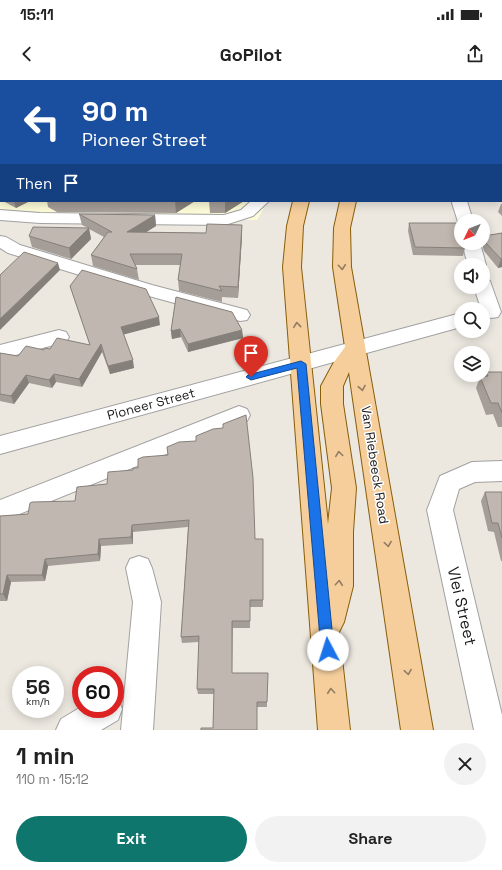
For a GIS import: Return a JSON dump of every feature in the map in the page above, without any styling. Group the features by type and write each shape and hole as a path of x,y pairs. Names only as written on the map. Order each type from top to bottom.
{"main road":[{"path":"301,202 295,226 292,267 334,730"},
{"name":"Van Riebeeck Road","path":"348,202 342,228 342,267 417,730"},
{"path":"326,634 339,586 340,532 344,488 332,404 332,386 341,367 355,349"}],"street":[{"path":"0,215 40,218 225,220 247,213 259,202"},
{"path":"460,203 463,214"},
{"path":"0,241 21,252 145,290 240,315"},
{"path":"486,294 492,312"},
{"name":"Pioneer Street","path":"0,445 454,322"},
{"path":"0,352 59,337"},
{"path":"0,511 239,415"},
{"name":"Vlei Street","path":"490,730 440,510 449,483 472,472 502,471"},
{"path":"137,730 128,702 147,602 139,568"},
{"path":"72,730 91,718"}],"shaded area":[{"path":"0,202 267,202 257,220 0,213"}],"building":[{"path":"79,214 155,215 127,232 206,233 207,224 242,225 238,287 219,286 222,291 178,280 182,254 130,254 137,269 91,255 108,232 112,232"},
{"path":"409,223 454,223 454,248 415,247"},
{"path":"33,227 89,228 69,248 29,236"},
{"path":"502,233 502,259 490,247 490,235"},
{"path":"24,252 58,263 0,319 0,275"},
{"path":"82,270 146,289 159,317 121,327 133,360 108,366 101,344 79,379 54,374 49,380 26,375 11,396 0,394 0,353 18,356 26,346 44,350 45,348 50,349 57,338 90,345 70,286"},
{"path":"176,297 232,312 242,330 188,344 180,329 171,331"},
{"path":"490,372 502,372 502,413 498,403 491,403 482,382 490,382"},
{"path":"246,415 253,478 255,539 263,539 263,600 250,600 250,621 232,621 232,673 268,673 267,702 257,702 257,730 201,730 201,728 213,728 214,689 197,689 199,636 181,637 189,520 132,525 131,537 99,539 98,554 45,559 42,575 7,575 3,594 0,594 0,516 28,514 30,503 32,502 75,501 77,487 107,484 108,472 133,470 133,468 138,468 138,459 143,457 168,455 167,447 179,442 196,441 196,436 213,429 223,428 223,424"},
{"path":"485,492 502,492 502,538 498,523 492,523"}],"route":[{"path":"251,377 301,364 328,650"}]}
